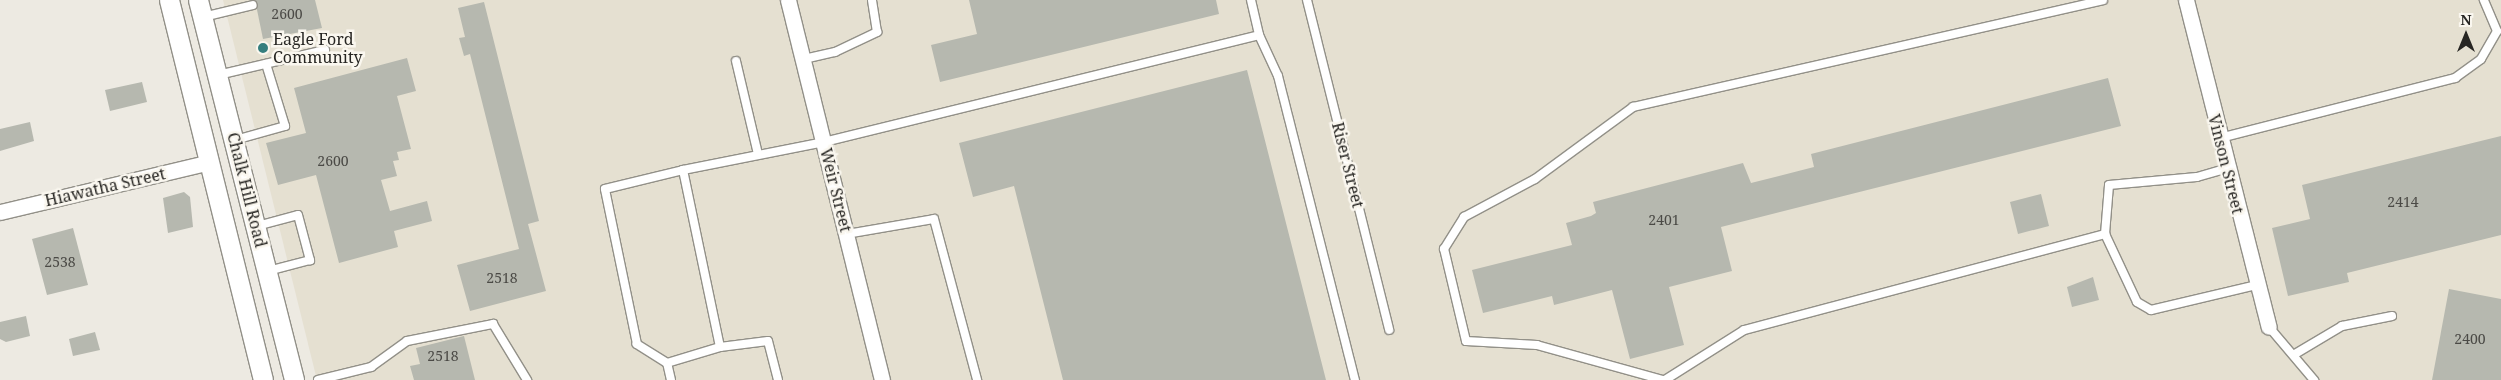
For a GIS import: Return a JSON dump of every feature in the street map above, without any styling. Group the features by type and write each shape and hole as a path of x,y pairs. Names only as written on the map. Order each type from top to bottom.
{"street":[{"name":"Chalk Hill Road","path":"169,0 263,380"},
{"name":"Weir Street","path":"788,0 882,380"},
{"name":"Vinson Street","path":"2186,0 2269,327"},
{"name":"Chalk Hill Road","path":"201,9 257,226 294,380"},
{"path":"175,23 201,9"},
{"path":"190,82 218,75"},
{"name":"Hiawatha Street","path":"0,212 210,162"}],"lane":[{"path":"804,59 836,52 877,32 872,0"},
{"path":"1251,0 1259,36 1278,76 1355,380"},
{"name":"Riser Street","path":"1307,0 1389,330"},
{"path":"2103,0 1633,107 1535,179 1464,217 1444,249 1466,341 1537,345 1664,380 1744,330 2105,234"},
{"path":"2220,138 2455,78 2480,59 2497,31 2484,0"},
{"path":"201,9 253,5"},
{"path":"671,380 667,363 637,344 605,189 683,170 824,142 1259,36"},
{"path":"218,75 325,50"},
{"path":"736,61 758,154"},
{"path":"235,140 285,126 266,64"},
{"path":"2228,168 2197,177 2109,185 2105,234 2137,302 2151,310 2257,284"},
{"path":"683,170 720,347"},
{"path":"257,226 298,215 310,260 268,270"},
{"path":"847,234 934,219 977,380"},
{"path":"2295,354 2342,326 2392,316"},
{"path":"318,380 371,367 407,341 493,324 527,380"},
{"path":"2269,327 2295,354 2314,380"},
{"path":"667,363 720,347 768,341 778,380"}],"shaded area":[{"path":"223,0 2501,0 2501,380 317,380"}],"building":[{"path":"255,0 315,0 322,28 263,39"},
{"path":"969,0 1216,0 1219,14 940,82 931,45 977,34"},
{"path":"484,2 539,221 528,224 546,291 470,311 457,265 519,249 470,54 464,56 459,38 465,37 458,8"},
{"path":"407,58 416,91 397,96 411,149 397,152 399,160 393,161 397,176 381,180 390,211 427,201 432,221 394,231 398,247 339,263 316,175 278,185 266,143 306,133 294,88"},
{"path":"1247,70 1326,380 1063,380 1014,186 973,197 959,143"},
{"path":"2108,78 2121,126 1721,227 1732,271 1669,287 1684,345 1630,359 1612,290 1554,305 1552,296 1483,313 1472,270 1572,245 1566,223 1596,213 1593,202 1743,163 1751,183 1814,167 1811,154"},
{"path":"142,82 147,102 110,111 105,90"},
{"path":"30,122 34,141 0,151 0,129"},
{"path":"2501,136 2501,235 2347,273 2349,282 2288,296 2272,228 2310,219 2302,185"},
{"path":"184,192 190,197 193,227 168,233 163,198"},
{"path":"2041,194 2049,226 2018,234 2010,202"},
{"path":"73,228 88,285 47,295 32,239"},
{"path":"2093,277 2099,300 2072,307 2067,287"},
{"path":"2449,289 2501,299 2501,380 2432,380"},
{"path":"26,316 30,336 6,342 0,339 0,322"},
{"path":"95,332 100,350 73,356 69,339"},
{"path":"464,336 475,380 414,380 410,366 420,364 416,348"}],"place":[{"name":"Eagle Ford Community","path":"263,48"}]}
